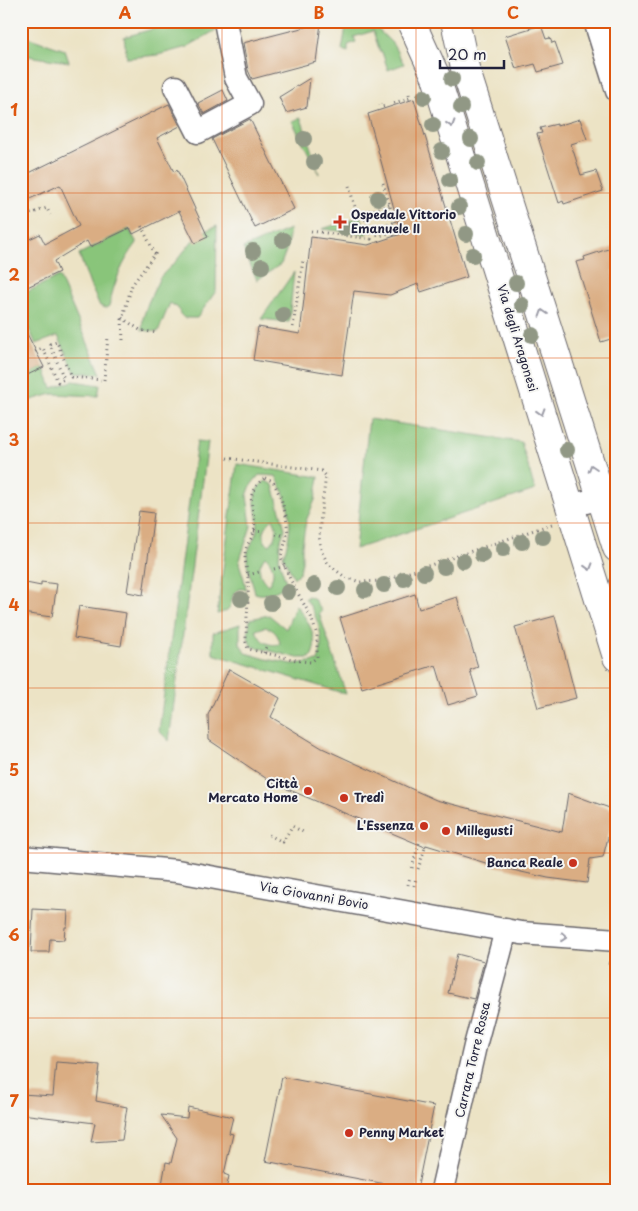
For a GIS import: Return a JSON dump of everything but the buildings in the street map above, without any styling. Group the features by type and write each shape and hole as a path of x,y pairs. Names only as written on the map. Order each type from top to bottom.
{"main road":[{"path":"411,22 429,28 439,26 447,21"},
{"path":"455,21 465,68 609,497 617,548"},
{"name":"Via degli Aragonesi","path":"411,22 436,77 561,515 617,657"}],"street":[{"path":"175,87 198,132 250,104 236,78 225,21"},
{"path":"595,21 617,91"},
{"path":"561,515 609,497"},
{"name":"Via Giovanni Bovio","path":"21,857 178,872 514,932 613,938"},
{"name":"Carrara Torre Rossa","path":"442,1190 475,1046 514,932"}],"path":[{"path":"394,103 410,98 410,94"},
{"path":"380,104 381,108 386,106"},
{"path":"383,183 390,205 395,222 397,229 393,232 379,236 376,235 377,229 395,222"},
{"path":"349,186 357,214"},
{"path":"369,210 390,205"},
{"path":"21,217 47,208 50,215"},
{"path":"311,231 371,239 363,212"},
{"path":"123,340 122,318 132,285 155,254 140,223"},
{"path":"393,232 394,236"},
{"path":"293,327 303,260"},
{"path":"122,318 140,330 157,333"},
{"path":"35,351 43,348 58,382 64,379 50,344 57,342 71,377 102,380 108,337"},
{"path":"227,458 322,471 326,476 319,537 321,550 328,564 345,577 360,582 383,580 561,515"},
{"path":"264,478 273,482 281,498 288,533 281,557 290,579 311,617 317,636 317,657 311,662 248,649 246,642 248,574 245,564 246,549 254,531 253,491 264,478"},
{"path":"254,531 264,532"},
{"path":"276,534 286,536"},
{"path":"274,569 285,566"},
{"path":"248,574 259,572"},
{"path":"264,653 267,644"},
{"path":"269,835 283,842 292,826 305,833"},
{"path":"412,868 419,843"},
{"path":"418,870 426,845"},
{"path":"408,885 410,877"},
{"path":"414,886 416,878"}],"green space":[{"path":"182,21 213,21 216,30 187,47 158,55 127,58 124,37"},
{"path":"347,21 369,21 392,43 404,64 388,70 373,31 354,37 356,42 348,45 348,52 342,50"},
{"path":"21,35 65,50 69,62 21,55"},
{"path":"301,118 319,174 292,121"},
{"path":"361,217 367,234 322,229"},
{"path":"217,226 216,291 197,318 184,318 178,308 170,303 158,332 142,330 143,318 148,303 160,277 198,234"},
{"path":"129,229 137,243 119,273 109,306 106,308 100,306 79,254"},
{"path":"290,229 287,248 281,264 257,280 243,248"},
{"path":"294,272 289,322 261,319"},
{"path":"59,276 101,374 75,372 58,336 36,344 21,312 21,295"},
{"path":"44,367 52,388 73,381 100,385 98,396 52,394 21,403 21,378"},
{"path":"369,419 521,442 535,490 355,549"},
{"path":"197,441 208,442 169,741 159,731"},
{"path":"237,464 319,477 315,500 306,521 300,572 294,578 283,556 290,525 288,506 281,486 276,476 259,475 251,485 247,496 251,526 239,563 246,589 239,589 234,593 228,609 217,614"},
{"path":"266,481 273,485 285,529 280,542 279,560 287,585 267,594 255,593 247,559 257,530 255,498 260,486","holes":["273,519 276,533 270,545 265,542 264,532 266,526","265,556 273,569 271,581 268,585 262,578 260,571"]},
{"path":"308,596 313,598 322,611 319,613 346,694 213,654 213,633 240,624 240,644 246,653 293,664 318,661 321,636 317,620 305,598"},
{"path":"296,605 305,617 314,637 313,651 310,658 298,658 251,646 248,637 250,619 269,615 286,629","holes":["268,628 276,633 280,644 265,643 260,638 256,630"]}],"place":[{"name":"Ospedale Vittorio Emanuele II","path":"340,222"},
{"name":"Città Mercato Home","path":"308,791"},
{"name":"Tredì","path":"344,798"},
{"name":"L'Essenza","path":"424,826"},
{"name":"Millegusti","path":"446,831"},
{"name":"Banca Reale","path":"573,863"},
{"name":"Penny Market","path":"349,1133"}]}
